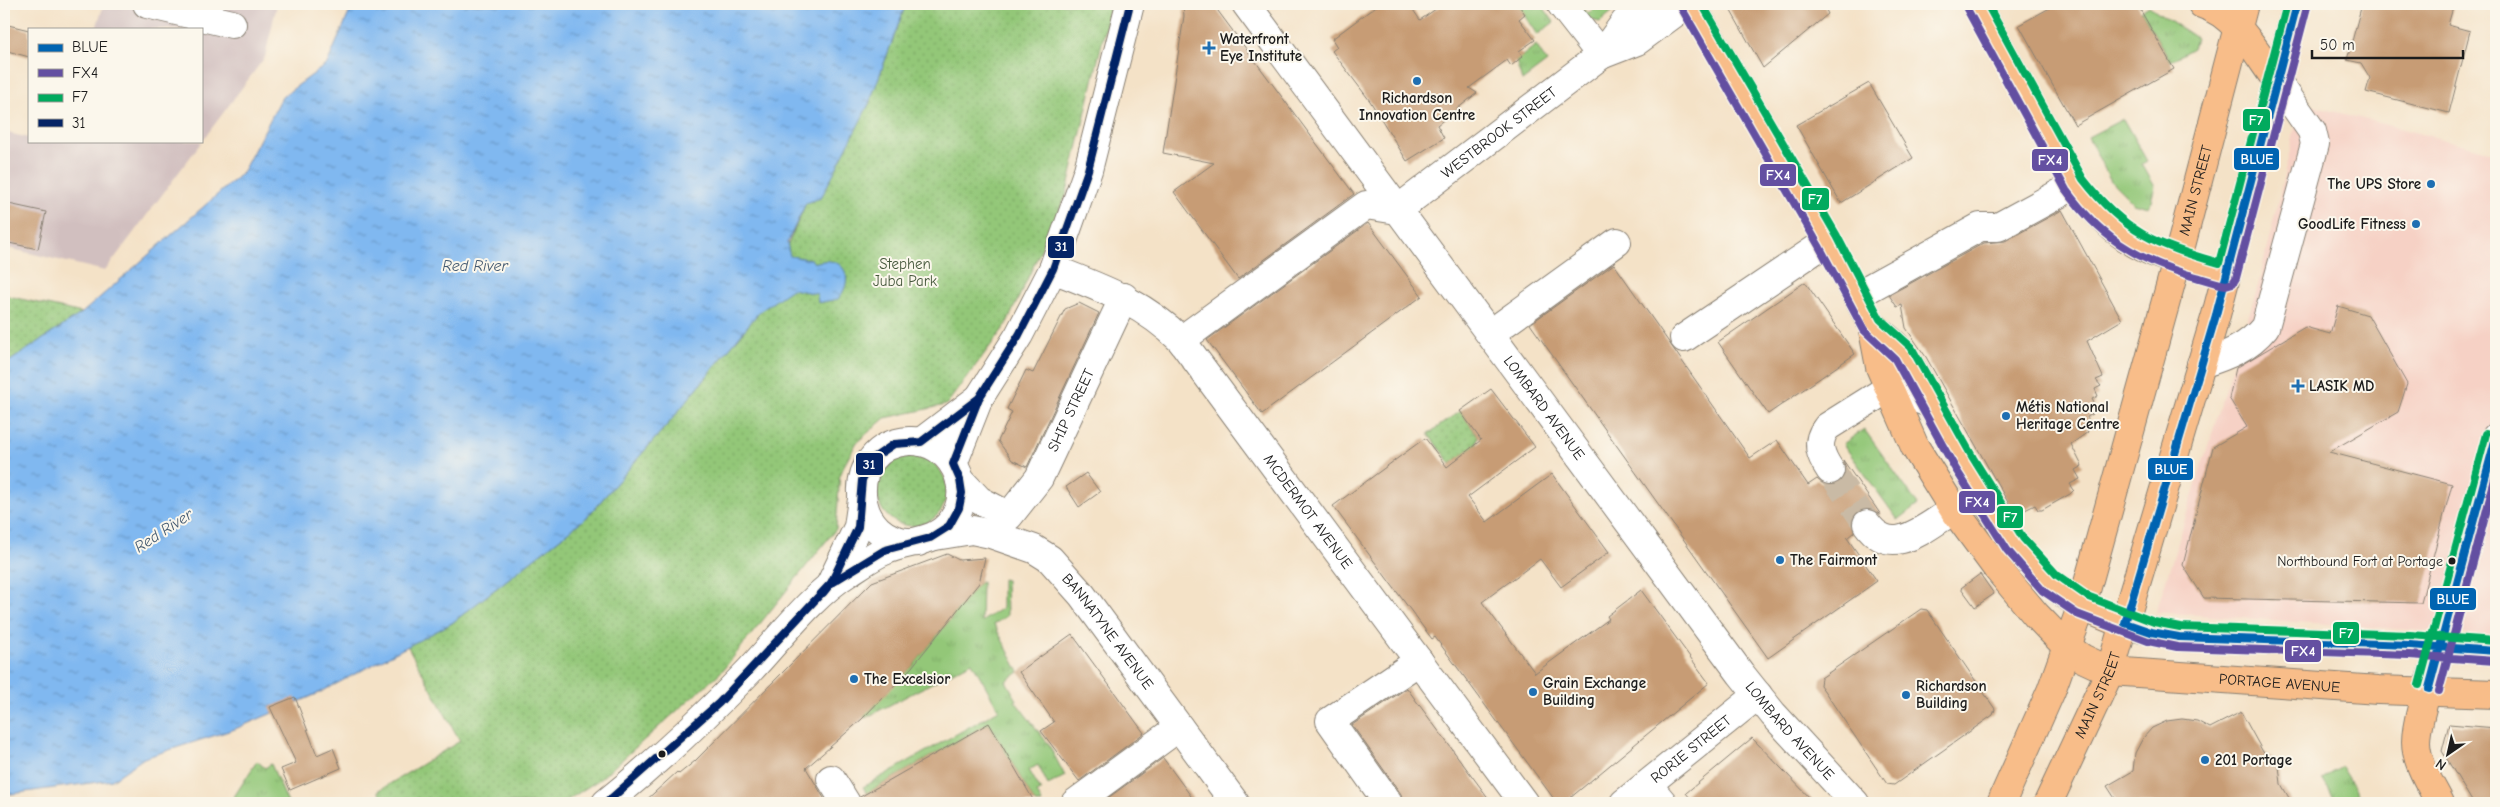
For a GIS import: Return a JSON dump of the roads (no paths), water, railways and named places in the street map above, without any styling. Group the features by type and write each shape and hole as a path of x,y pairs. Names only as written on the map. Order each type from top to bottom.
{"main road":[{"path":"1691,4 1828,241 1872,325 1903,353 1931,404 2015,544 2050,583 2082,605 2124,624 2151,632 2179,637 2440,647 2496,651"},
{"path":"1976,4 2074,185 2092,210 2113,230 2149,252 2226,274"},
{"path":"2202,4 2241,16 2278,81"},
{"name":"MAIN STREET","path":"2048,803 2110,671 2201,364 2278,81 2296,4"},
{"name":"MAIN STREET","path":"2001,803 2051,692 2082,605 2177,261 2241,16"},
{"name":"PORTAGE AVENUE","path":"1872,325 1880,367 1915,447 1954,510 2007,580 2068,648 2082,658 2110,671 2378,690 2428,690 2496,694"},
{"path":"2440,647 2416,742 2420,760 2440,803"}],"street":[{"path":"147,4 232,24"},
{"path":"606,803 674,745 718,703 831,583 885,550 926,539 949,526 961,502 957,472 979,398 1019,335 1053,269 1088,170 1130,4"},
{"name":"LOMBARD AVENUE","path":"1246,4 1758,695 1855,803"},
{"path":"1561,4 1601,55"},
{"name":"WESTBROOK STREET","path":"1601,55 1625,22 1648,4"},
{"name":"WESTBROOK STREET","path":"1397,210 1601,55 1636,41 1686,4"},
{"path":"2201,364 2230,354 2255,339 2265,327 2305,182 2315,144 2312,131 2278,81"},
{"path":"1857,295 1980,227 1998,227 2074,185"},
{"path":"1181,340 1366,205 1397,210"},
{"path":"1684,338 1828,241"},
{"path":"1491,333 1617,242"},
{"name":"MCDERMOT AVENUE","path":"1053,269 1124,297 1160,319 1181,340 1524,803"},
{"name":"SHIP STREET","path":"957,472 979,500 1009,516 1039,478 1124,297"},
{"path":"1830,470 1819,450 1822,433 1827,427 1889,388 1931,404"},
{"path":"921,442 979,398"},
{"path":"2440,647 2487,509 2496,437"},
{"path":"831,583 858,527 864,473 877,454 900,442 921,442 941,451 957,472"},
{"path":"862,499 869,518 884,534 898,540 926,539"},
{"path":"1867,524 1880,538 1894,542 1904,539 1954,510"},
{"name":"BANNATYNE AVENUE","path":"926,539 972,530 991,534 1034,549 1050,559 1082,595 1235,803"},
{"path":"1388,803 1330,721 1418,661"},
{"name":"RORIE STREET","path":"1624,803 1655,794 1758,695"},
{"path":"1075,803 1179,727"},
{"path":"831,779 846,803"}],"water":[{"name":"Red River","path":"353,4 906,4 869,104 821,198 806,203 787,243 790,256 811,259 814,263 832,261 839,264 844,269 846,275 844,291 838,299 818,303 817,294 792,289 759,312 672,419 587,517 452,623 317,694 235,729 144,758 112,780 4,795 4,365 82,313 242,173 282,97 327,64"}],"tunnel":[{"path":"1830,470 1867,524"}],"place":[{"name":"Waterfront Eye Institute","path":"1209,48"},
{"name":"Richardson Innovation Centre","path":"1417,81"},
{"name":"The UPS Store","path":"2431,184"},
{"name":"GoodLife Fitness","path":"2416,224"},
{"name":"LASIK MD","path":"2298,386"},
{"name":"Métis National Heritage Centre","path":"2006,416"},
{"name":"The Fairmont","path":"1780,560"},
{"name":"Northbound Fort at Portage","path":"2452,561"},
{"name":"The Excelsior","path":"854,679"},
{"name":"Grain Exchange Building","path":"1533,692"},
{"name":"Richardson Building","path":"1906,695"},
{"name":"201 Portage","path":"2205,760"}],"park label":[{"name":"Stephen Juba Park","path":"905,272"}]}
